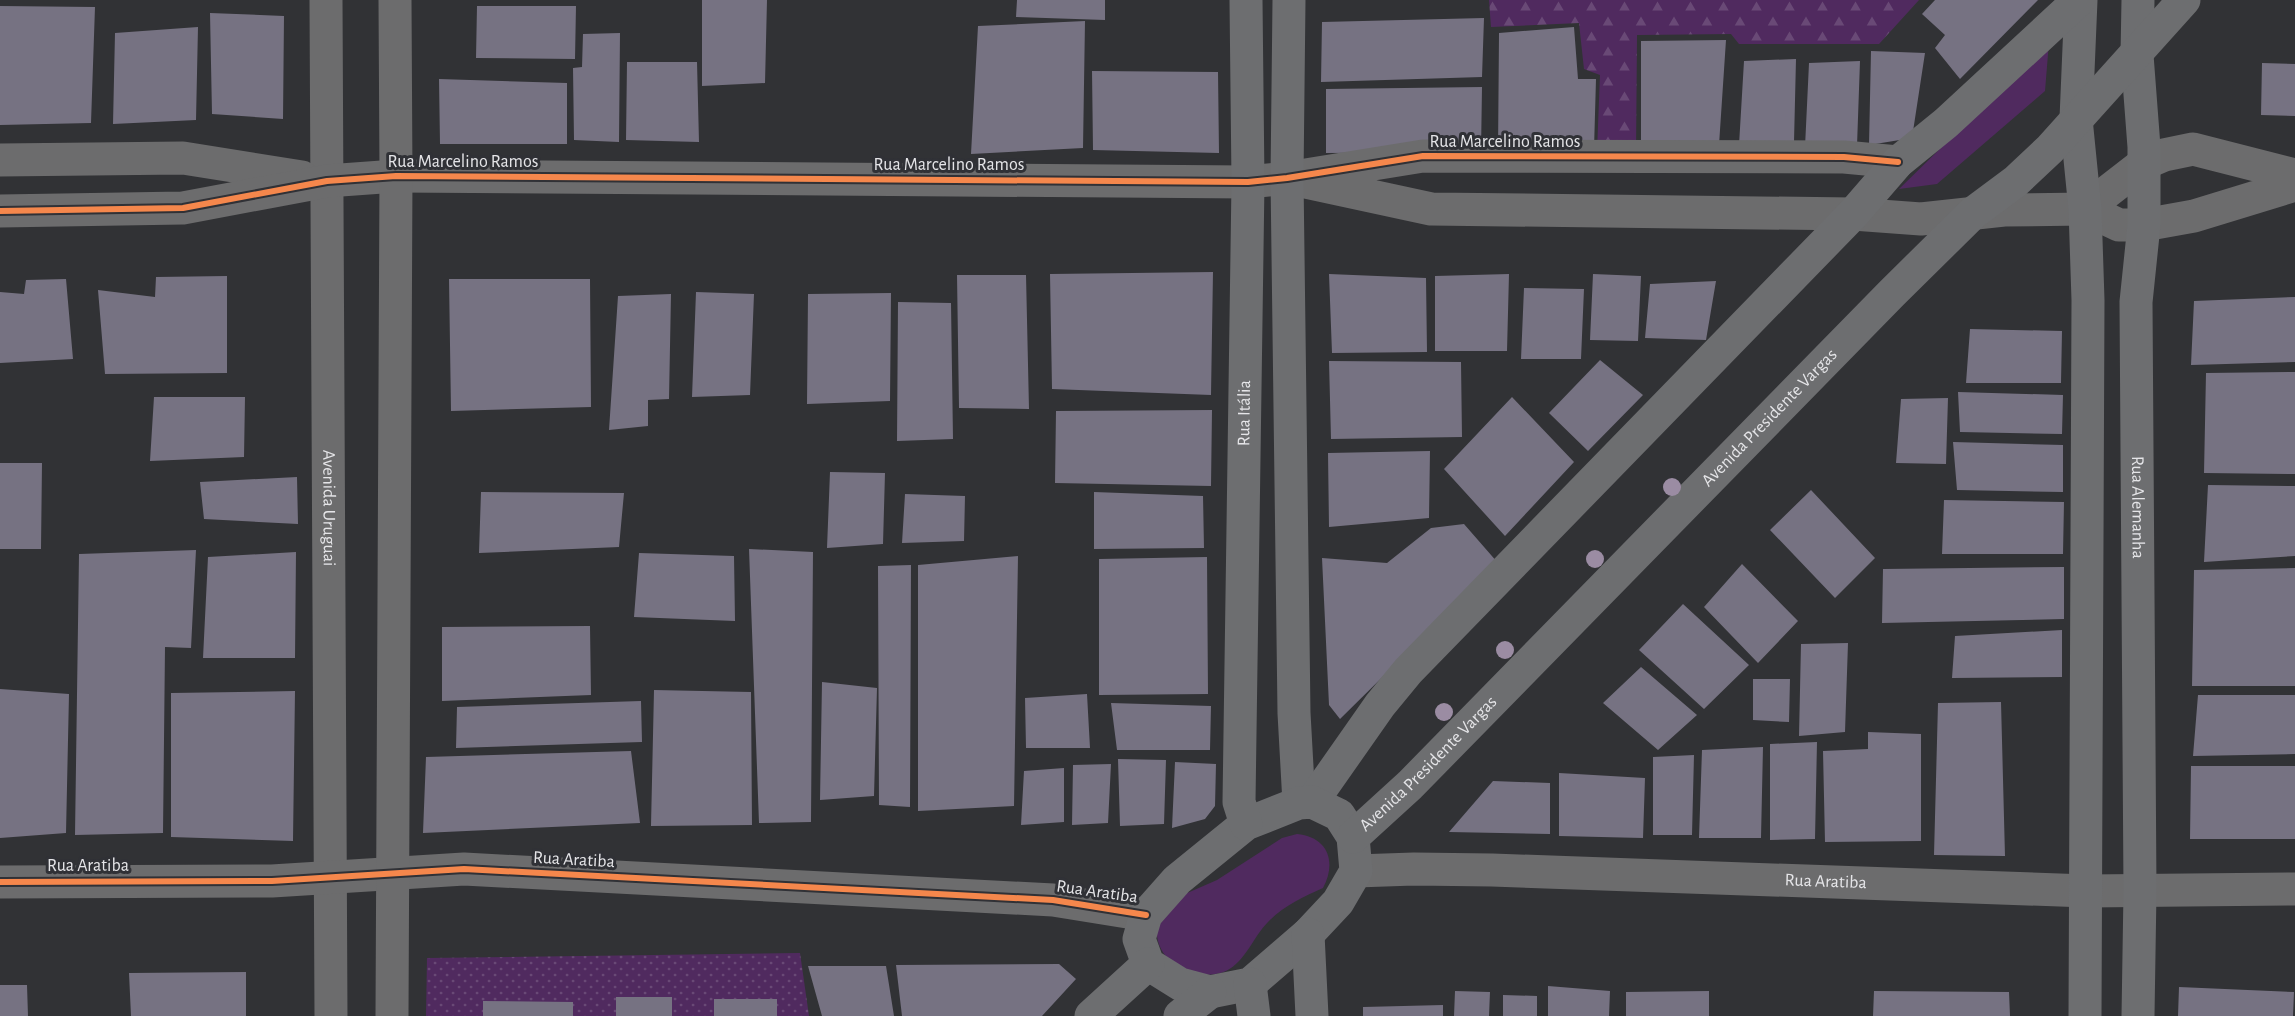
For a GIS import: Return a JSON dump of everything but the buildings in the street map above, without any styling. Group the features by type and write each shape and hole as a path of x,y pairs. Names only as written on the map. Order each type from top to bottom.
{"main road":[{"name":"Rua Itália","path":"1246,0 1248,182 1239,802 1246,824"},
{"path":"1289,0 1287,178 1294,713 1306,803"},
{"path":"2080,0 2076,119 2085,209 2088,300 2085,1016"},
{"path":"1356,871 1338,902 1252,1000 1180,984 1148,964 1139,939 1146,915 1177,880 1246,824 1306,803 1408,671 1853,214 1898,162 1946,123 2080,0"},
{"name":"Rua Alemanha","path":"2138,0 2137,55 2144,147 2144,225 2136,302 2139,1016"},
{"name":"Avenida Presidente Vargas","path":"1353,837 1410,785 1892,292 1973,213 2030,169 2137,55 2184,0"},
{"name":"Avenida Presidente Vargas","path":"1306,803 1340,815 1353,837 1356,871"},
{"path":"1308,934 1312,1016"},
{"path":"1091,1016 1148,964"},
{"path":"1180,1016 1210,992"}],"street":[{"name":"Avenida Uruguai","path":"326,0 331,1016"},
{"path":"392,1016 395,0"},
{"path":"2295,175 2193,149 2164,155 2143,164 2085,209 2119,225 2144,225 2194,216 2295,185"},
{"name":"Rua Marcelino Ramos","path":"0,211 183,208 327,181 396,176 1248,182 1423,156 1844,157 1898,162"},
{"name":"Rua Marcelino Ramos","path":"0,160 183,158 327,181"},
{"path":"183,158 183,208"},
{"name":"Rua Marcelino Ramos","path":"1287,178 1431,209 1853,214 1921,219 1973,213 2085,209"},
{"name":"Rua Aratiba","path":"0,882 272,881 464,869 1053,900 1146,915"},
{"name":"Rua Aratiba","path":"1356,871 1492,870 2087,891 2295,889"}],"green space":[{"path":"1489,0 1919,0 1879,44 1739,44 1731,34 1637,35 1636,152 1597,152 1600,75 1584,69 1579,23 1491,27"},
{"path":"2049,42 2045,91 1937,184 1899,189"},
{"path":"1297,834 1316,840 1327,852 1329,869 1323,888 1294,902 1274,916 1239,961 1226,971 1202,975 1179,967 1169,960 1158,939 1157,927 1169,901 1217,880 1282,838"},
{"path":"800,953 809,1016 426,1016 427,958"}],"cycle path":[{"path":"0,211 183,208 327,181 396,176 1248,182 1423,156 1844,157 1898,162"},
{"path":"0,882 272,881 464,869 1053,900 1146,915"}]}
